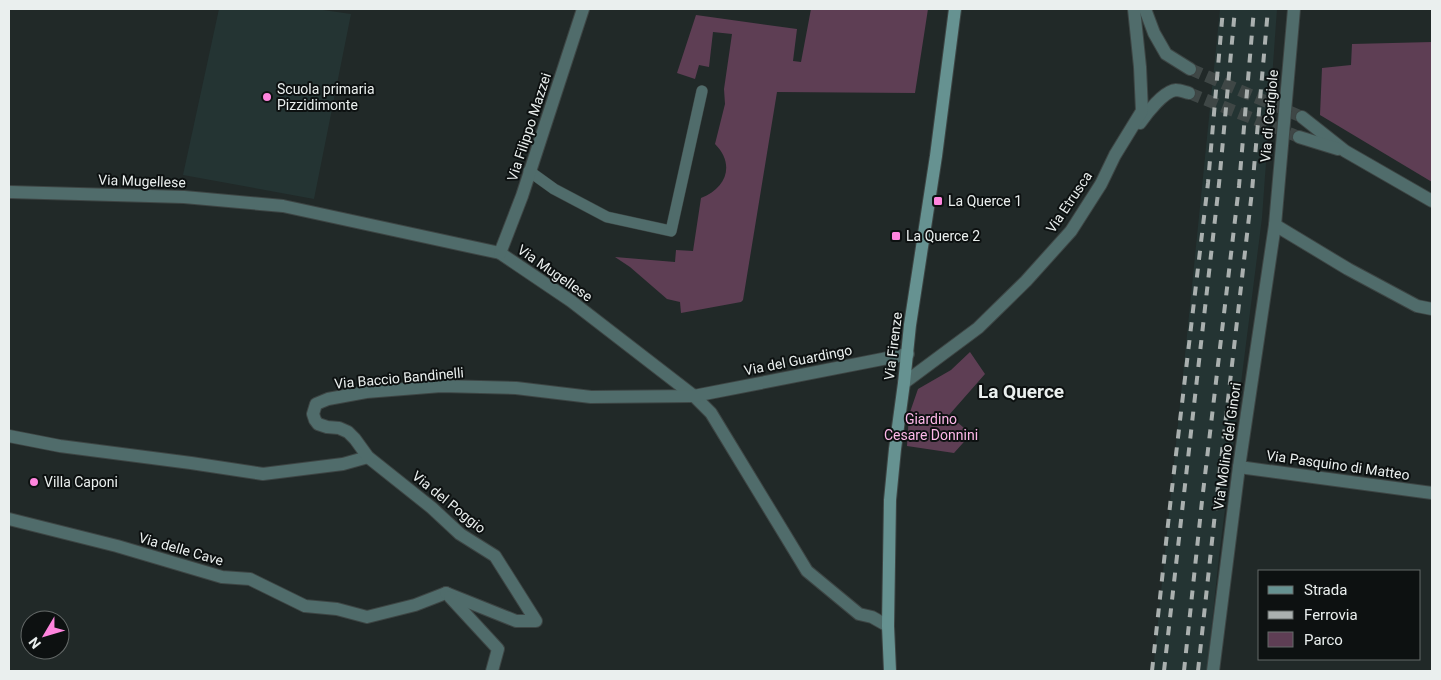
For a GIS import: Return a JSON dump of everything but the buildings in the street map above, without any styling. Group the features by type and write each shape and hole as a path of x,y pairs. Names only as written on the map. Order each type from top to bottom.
{"main road":[{"name":"Via Firenze","path":"949,9 953,26"},
{"name":"Via Firenze","path":"890,671 888,626 890,500 916,289 955,9"}],"street":[{"name":"Via Filippo Mazzei","path":"500,253 522,196 583,9"},
{"name":"Via Etrusca","path":"904,384 978,328 1026,281 1071,231 1101,184 1115,155 1142,111 1134,9"},
{"path":"1145,9 1154,33 1166,54 1190,69"},
{"name":"Via di Cerigiole","path":"1275,225 1294,9"},
{"path":"1101,184 1146,114 1166,94 1176,90 1189,93"},
{"path":"1302,117 1345,151 1432,201"},
{"path":"1300,137 1345,151"},
{"name":"Via Mugellese","path":"9,192 184,197 284,206 500,253 571,302 694,396 711,413 807,571 859,614 872,617 888,626"},
{"path":"1275,225 1357,274 1417,306 1432,309"},
{"name":"Via Molino del Ginori","path":"1213,671 1239,467 1275,225"},
{"name":"Via del Guardingo","path":"694,396 908,354"},
{"name":"Via Baccio Bandinelli","path":"368,457 348,432 339,428 318,424 313,414 316,404 328,398 366,392 441,386 516,388 591,397 694,396"},
{"path":"9,436 60,446 263,474 343,464 368,457"},
{"name":"Via del Poggio","path":"368,457 432,508 460,534 495,556 536,621 516,621 446,593"},
{"name":"Via Pasquino di Matteo","path":"1239,467 1432,493"},
{"name":"Via delle Cave","path":"9,519 117,546 222,577 250,579 305,606 337,609 368,618 415,605 446,593"},
{"path":"446,593 498,649 492,671"}],"lane":[{"path":"529,171 554,189 607,217 672,231 702,91"}],"shaded area":[{"name":"Scuola primaria Pizzidimonte","path":"219,9 316,9 351,14 314,199 183,175"},
{"path":"1220,9 1277,9 1262,218 1219,556 1207,671 1153,671"}],"green space":[{"path":"811,9 928,9 915,93 777,92 743,300 741,302 681,313 680,302 667,299 630,267 615,257 675,262 676,250 693,251 701,198 717,188 725,175 725,159 715,144 725,104 724,89 732,34 713,32 709,67 699,65 695,79 677,73 696,15 797,29 793,61 801,62"},
{"path":"1432,42 1432,182 1320,115 1322,68 1351,65 1352,44"},
{"name":"Giardino Cesare Donnini","path":"970,352 985,374 949,415 971,434 954,453 907,446 909,415 918,389 951,370"}],"tunnel":[{"path":"1190,69 1302,117"},
{"path":"1189,93 1299,137"}],"railway":[{"path":"1152,671 1208,183 1223,9"},
{"path":"1164,671 1219,184 1235,9"},
{"path":"1184,671 1239,186 1254,9"},
{"path":"1198,671 1252,191 1268,9"}],"place":[{"name":"Scuola primaria Pizzidimonte","path":"267,97"},
{"name":"La Querce 1","path":"938,201"},
{"name":"La Querce 2","path":"896,236"},
{"name":"Villa Caponi","path":"34,482"}],"district":[{"name":"La Querce","path":"1021,391"}]}
